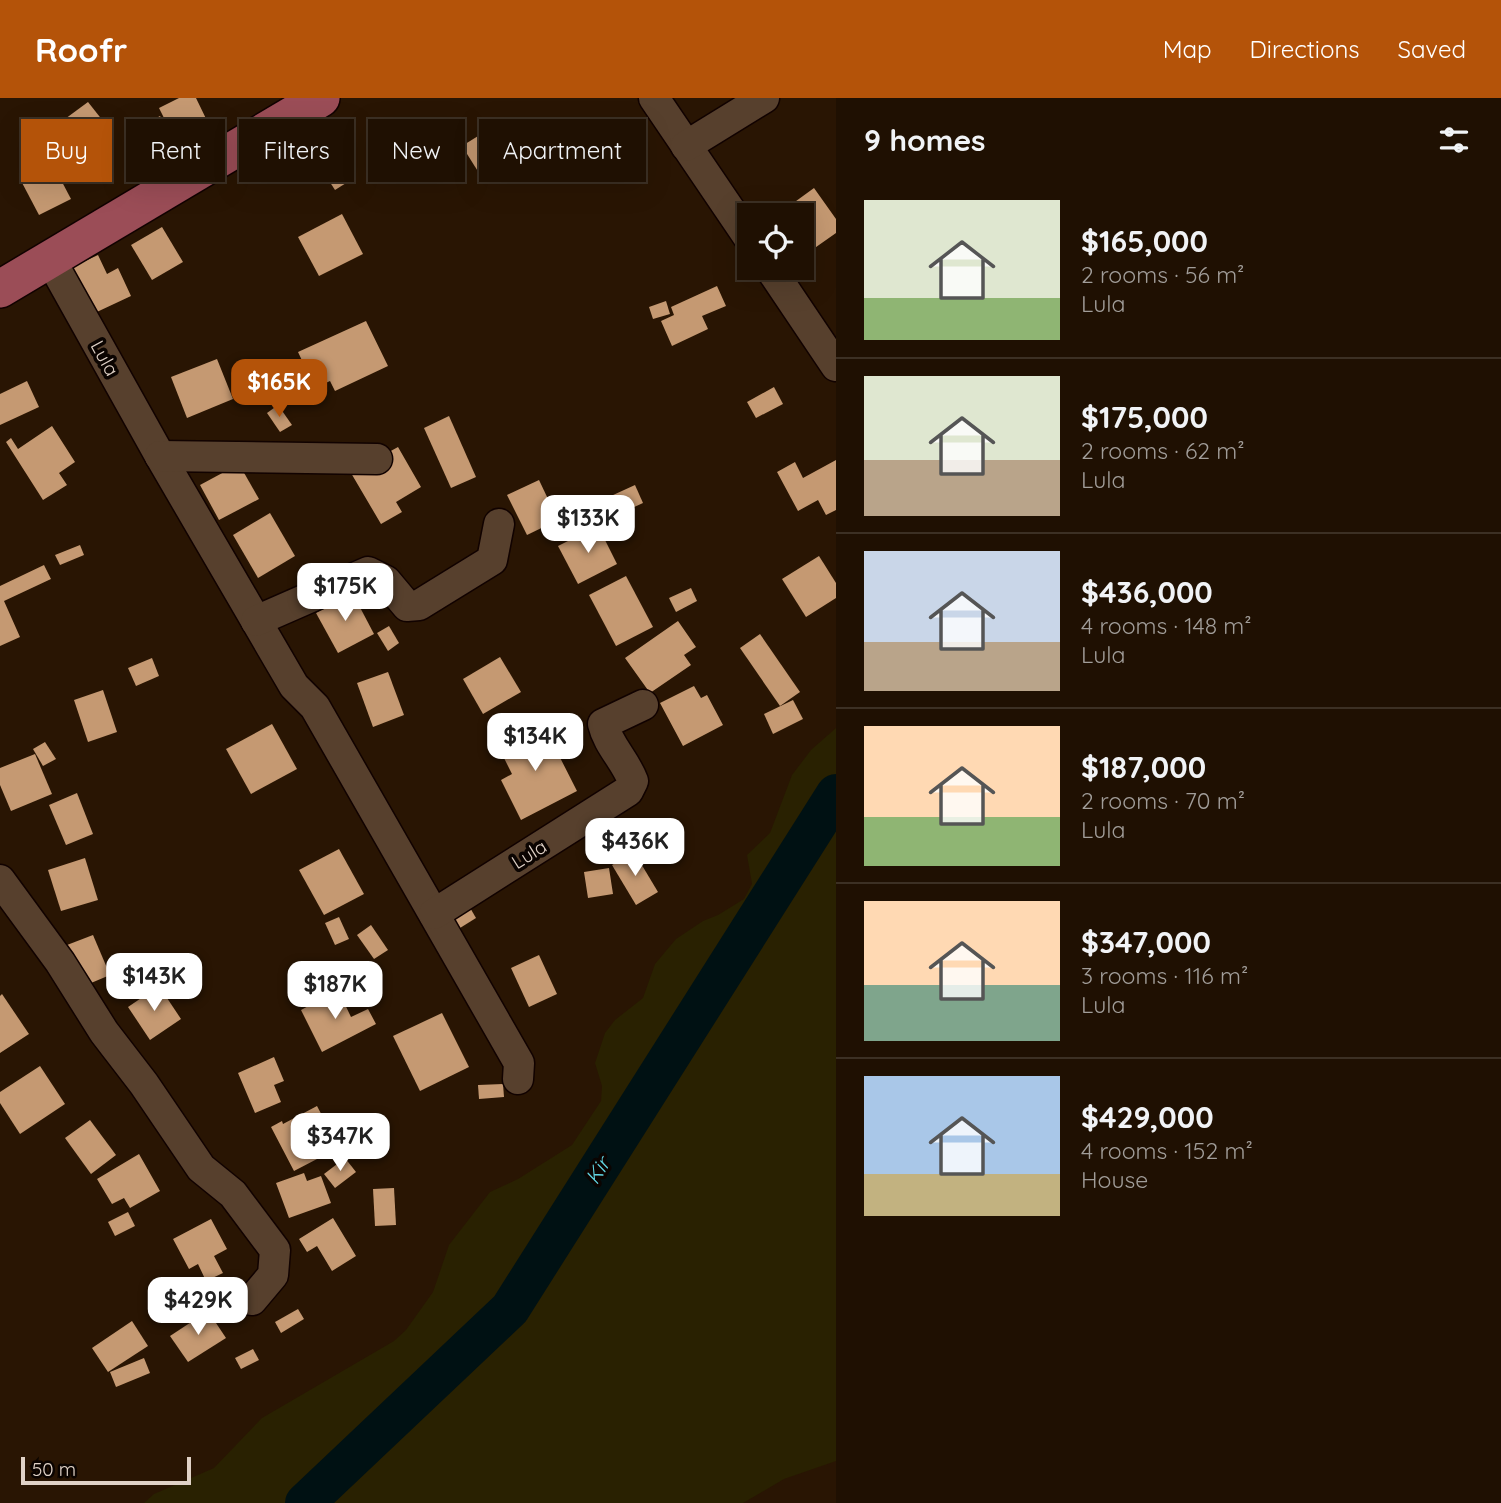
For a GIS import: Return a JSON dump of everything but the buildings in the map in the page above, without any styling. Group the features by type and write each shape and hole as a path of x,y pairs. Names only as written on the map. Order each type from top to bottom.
{"main road":[{"path":"0,289 321,98"}],"street":[{"path":"654,98 737,220"},
{"path":"687,146 764,98"},
{"name":"Lula","path":"50,259 160,457 256,621 294,685 315,707 434,914 519,1063 518,1079"},
{"path":"777,280 836,366"},
{"path":"160,457 377,459"},
{"path":"256,621 368,572 386,581 407,606 419,605 492,560 499,524"},
{"name":"Lula","path":"434,914 628,791 633,780 627,766 605,735 603,724 643,705"},
{"path":"0,880 60,962 104,1032 144,1084 201,1168 233,1194 275,1250 274,1275 252,1300"}],"sand":[{"path":"836,728 836,1461 784,1479 743,1503 144,1503 154,1494 214,1468 262,1418 394,1341 406,1330 433,1292 449,1245 490,1192 518,1179 572,1145 601,1101 602,1086 595,1063 605,1033 615,1020 643,998 655,964 676,939 744,899 752,884 747,855 770,833 792,775 811,750"}],"waterway":[{"name":"Kir","path":"305,1503 510,1309 836,794"}]}
